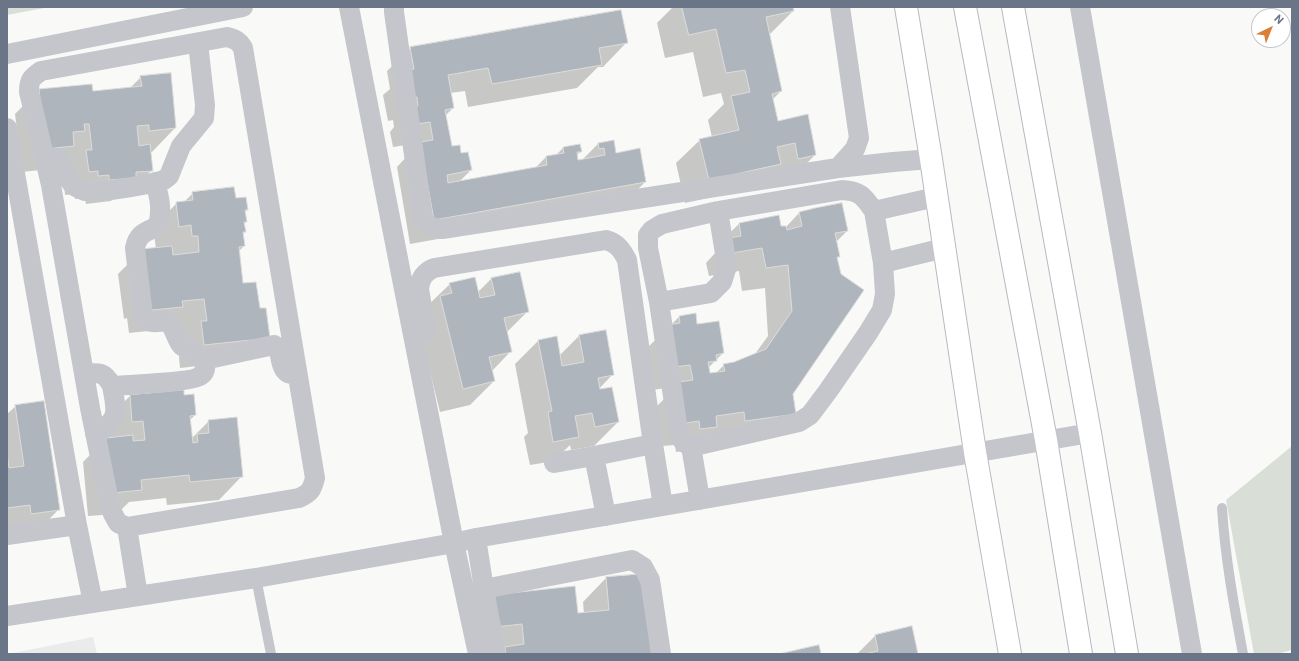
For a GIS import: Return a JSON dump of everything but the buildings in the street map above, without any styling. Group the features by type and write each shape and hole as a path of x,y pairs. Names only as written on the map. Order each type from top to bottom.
{"main road":[{"path":"906,7 931,159 975,452 1010,654"},
{"path":"965,7 1046,440 1081,654"},
{"path":"1014,7 1090,433 1127,654"}],"street":[{"path":"7,54 243,7"},
{"path":"349,7 454,543 478,654"},
{"path":"394,7 423,219 426,224 433,228 442,229 838,168 931,159"},
{"path":"838,168 855,149 859,138 840,7"},
{"path":"1080,7 1192,654"},
{"path":"227,37 234,38 240,42 243,48 315,478 313,486 308,494 299,498 127,527 118,523 113,514 95,434 52,185 45,159 29,92 29,82 33,76 41,71 227,37"},
{"path":"45,159 56,157 60,159 63,162 65,173 69,182 86,191 105,190 164,180 169,176 181,146 204,118 205,105 198,43"},
{"path":"7,128 77,525 93,603"},
{"path":"155,182 160,200 161,214 158,226 142,234 136,239 135,248 143,316 146,320 152,323 167,321 172,324 183,347 191,350 201,359 204,360 274,345 279,348 282,365 286,372 291,374 297,372"},
{"path":"842,190 853,191 860,194 874,211 883,263 885,294 882,310 868,333 810,415 799,422 691,446 686,445 679,430 659,302 648,248 648,235 652,230 662,224 718,211 842,190"},
{"path":"874,211 936,198"},
{"path":"659,302 711,293 722,282 728,266 718,211"},
{"path":"435,388 419,289 419,283 428,271 434,268 606,240 613,242 619,246 627,260 663,506"},
{"path":"883,263 944,248"},
{"path":"402,278 423,276"},
{"path":"112,386 186,380 199,377 204,372 206,365 204,360"},
{"path":"84,374 97,372 104,375 112,386 116,412 114,420 108,427 95,434"},
{"path":"7,616 256,578 476,538 1090,433"},
{"path":"554,463 653,444"},
{"path":"691,446 700,500"},
{"path":"594,456 606,516"},
{"path":"7,535 77,525"},
{"path":"127,527 138,596"},
{"path":"476,538 496,654"},
{"path":"484,589 632,560 643,567 650,580 661,654"}],"lane":[{"path":"1222,508 1233,598 1243,654"},
{"path":"256,578 271,654"}],"shaded area":[{"path":"7,7 50,7 7,15"},
{"path":"1292,446 1292,650 1277,654 1254,654 1226,500"},
{"path":"93,637 97,654 13,654 13,653"}]}
